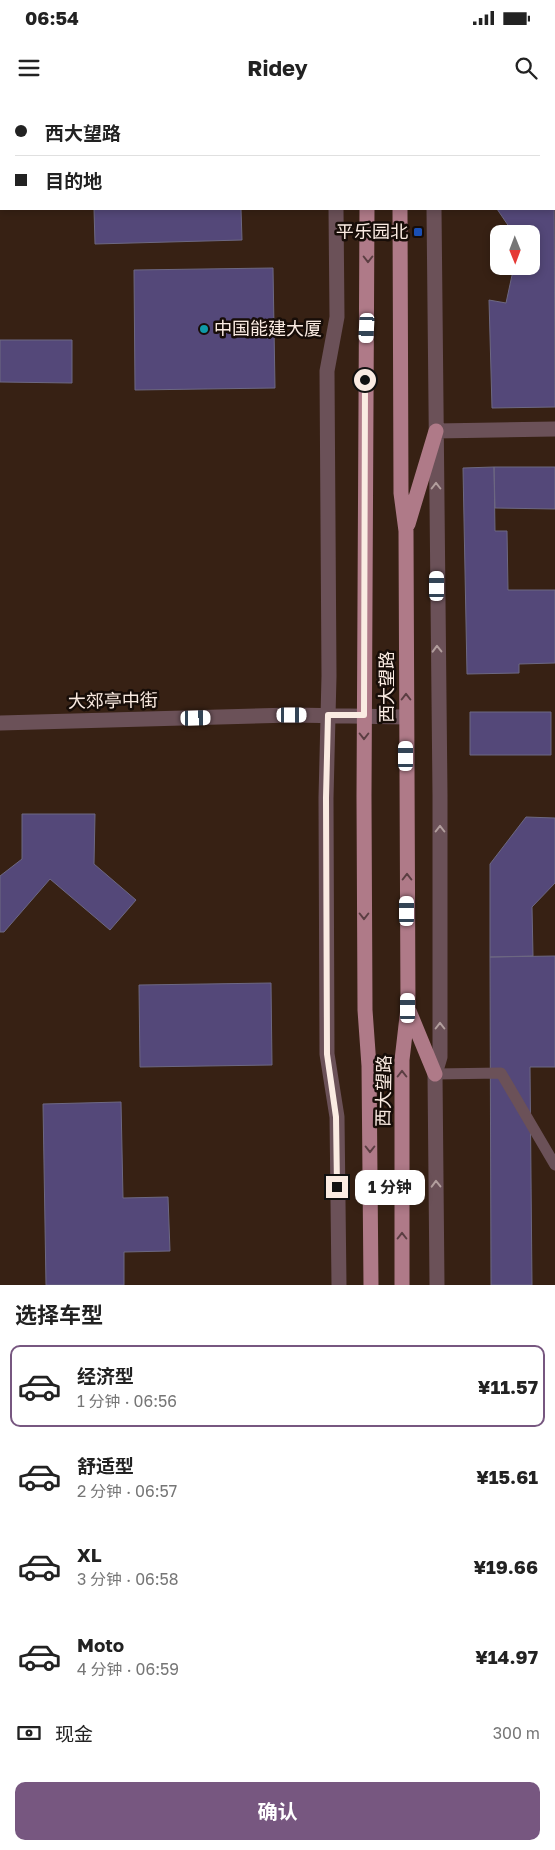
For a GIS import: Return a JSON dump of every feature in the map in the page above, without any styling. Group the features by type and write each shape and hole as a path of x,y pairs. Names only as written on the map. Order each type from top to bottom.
{"main road":[{"name":"西大望路","path":"368,210 364,715 365,1010 369,1066 371,1285"},
{"name":"西大望路","path":"400,210 401,494 406,531 408,1008 402,1060 402,1285"},
{"path":"406,531 436,431"},
{"path":"408,1008 435,1074"}],"street":[{"path":"336,210 336,317 327,371 328,715 326,798 327,1054 336,1117 339,1285"},
{"path":"434,210 440,1057 435,1074 437,1285"},
{"path":"436,431 555,428"},
{"name":"大郊亭中街","path":"0,723 328,715 406,717"}],"lane":[{"path":"435,1074 502,1073 555,1165"}],"building":[{"path":"94,210 241,210 242,240 95,244"},
{"path":"498,210 554,210 555,407 492,408 489,300 506,303 512,275 540,275 540,225 508,225"},
{"name":"中国能建大厦","path":"273,268 275,388 135,390 134,270"},
{"path":"0,340 72,340 72,383 0,382"},
{"path":"494,467 555,467 555,509 495,508"},
{"path":"494,467 495,531 507,531 508,590 555,590 555,663 519,664 519,673 467,674 463,468"},
{"path":"470,712 551,712 551,755 470,755"},
{"path":"22,814 95,814 94,864 136,900 110,930 50,879 4,932 0,932 0,876 22,859"},
{"path":"526,817 555,818 555,883 532,907 533,956 490,957 490,864"},
{"path":"555,956 555,1067 530,1067 532,1285 491,1285 490,957"},
{"path":"271,983 272,1065 140,1067 139,985"},
{"path":"121,1102 123,1198 168,1197 170,1251 124,1252 124,1285 46,1285 43,1104"}],"place":[{"name":"平乐园北","path":"418,232"},
{"name":"中国能建大厦","path":"204,329"}],"route":[{"path":"337,1187 336,1117 327,1054 326,798 328,715 364,715 365,380"}]}
